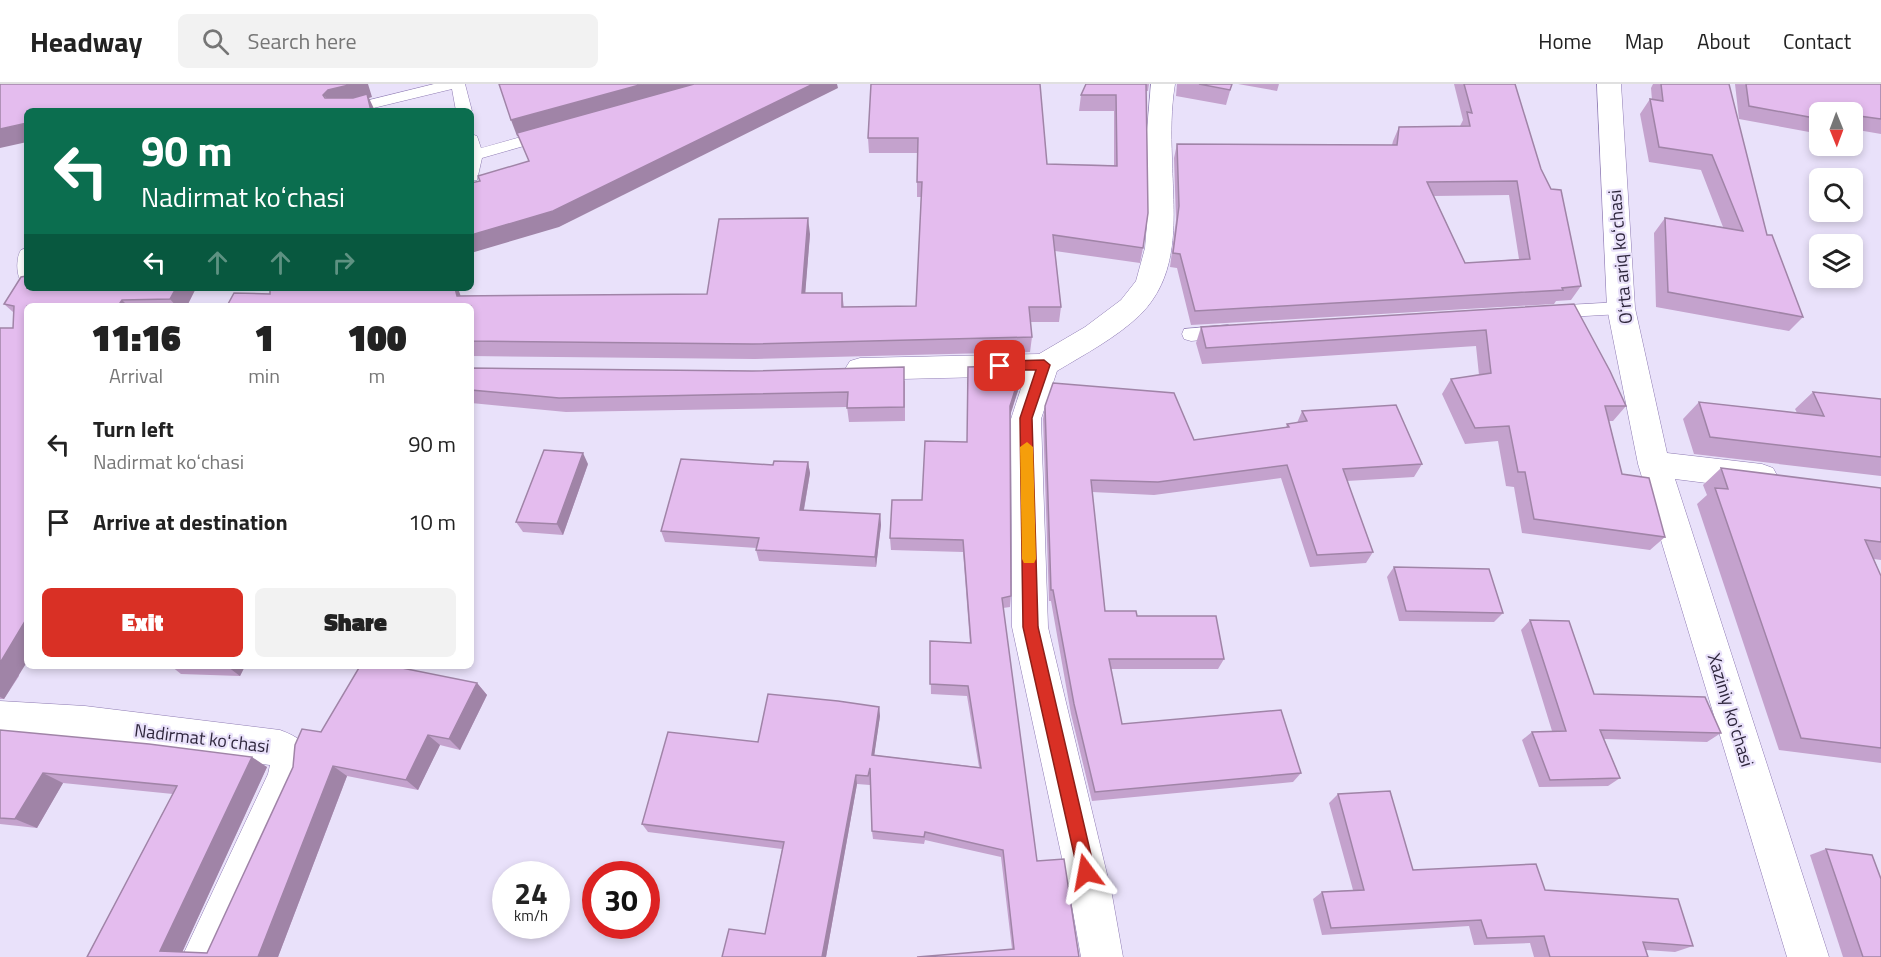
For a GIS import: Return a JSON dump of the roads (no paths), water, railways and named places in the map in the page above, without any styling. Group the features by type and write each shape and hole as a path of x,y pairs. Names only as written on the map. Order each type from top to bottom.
{"street":[{"path":"836,370 1044,365 1111,325 1142,294 1155,265 1162,229 1159,155 1163,84"},
{"name":"Oʻrta ariq koʻchasi","path":"1609,84 1621,308 1654,464"},
{"path":"1044,365 1026,418 1030,627 1091,895 1102,957"},
{"path":"1654,464 1790,480"},
{"name":"Xaziniy ko'chasi","path":"1654,464 1808,957"},
{"name":"Nadirmat koʻchasi","path":"0,720 86,724 280,748 290,756 287,776 203,957"}],"lane":[{"path":"354,108 452,84"},
{"path":"458,84 463,108"},
{"path":"474,147 556,132"},
{"path":"1525,314 1621,308"},
{"path":"1191,334 1251,331"}]}
